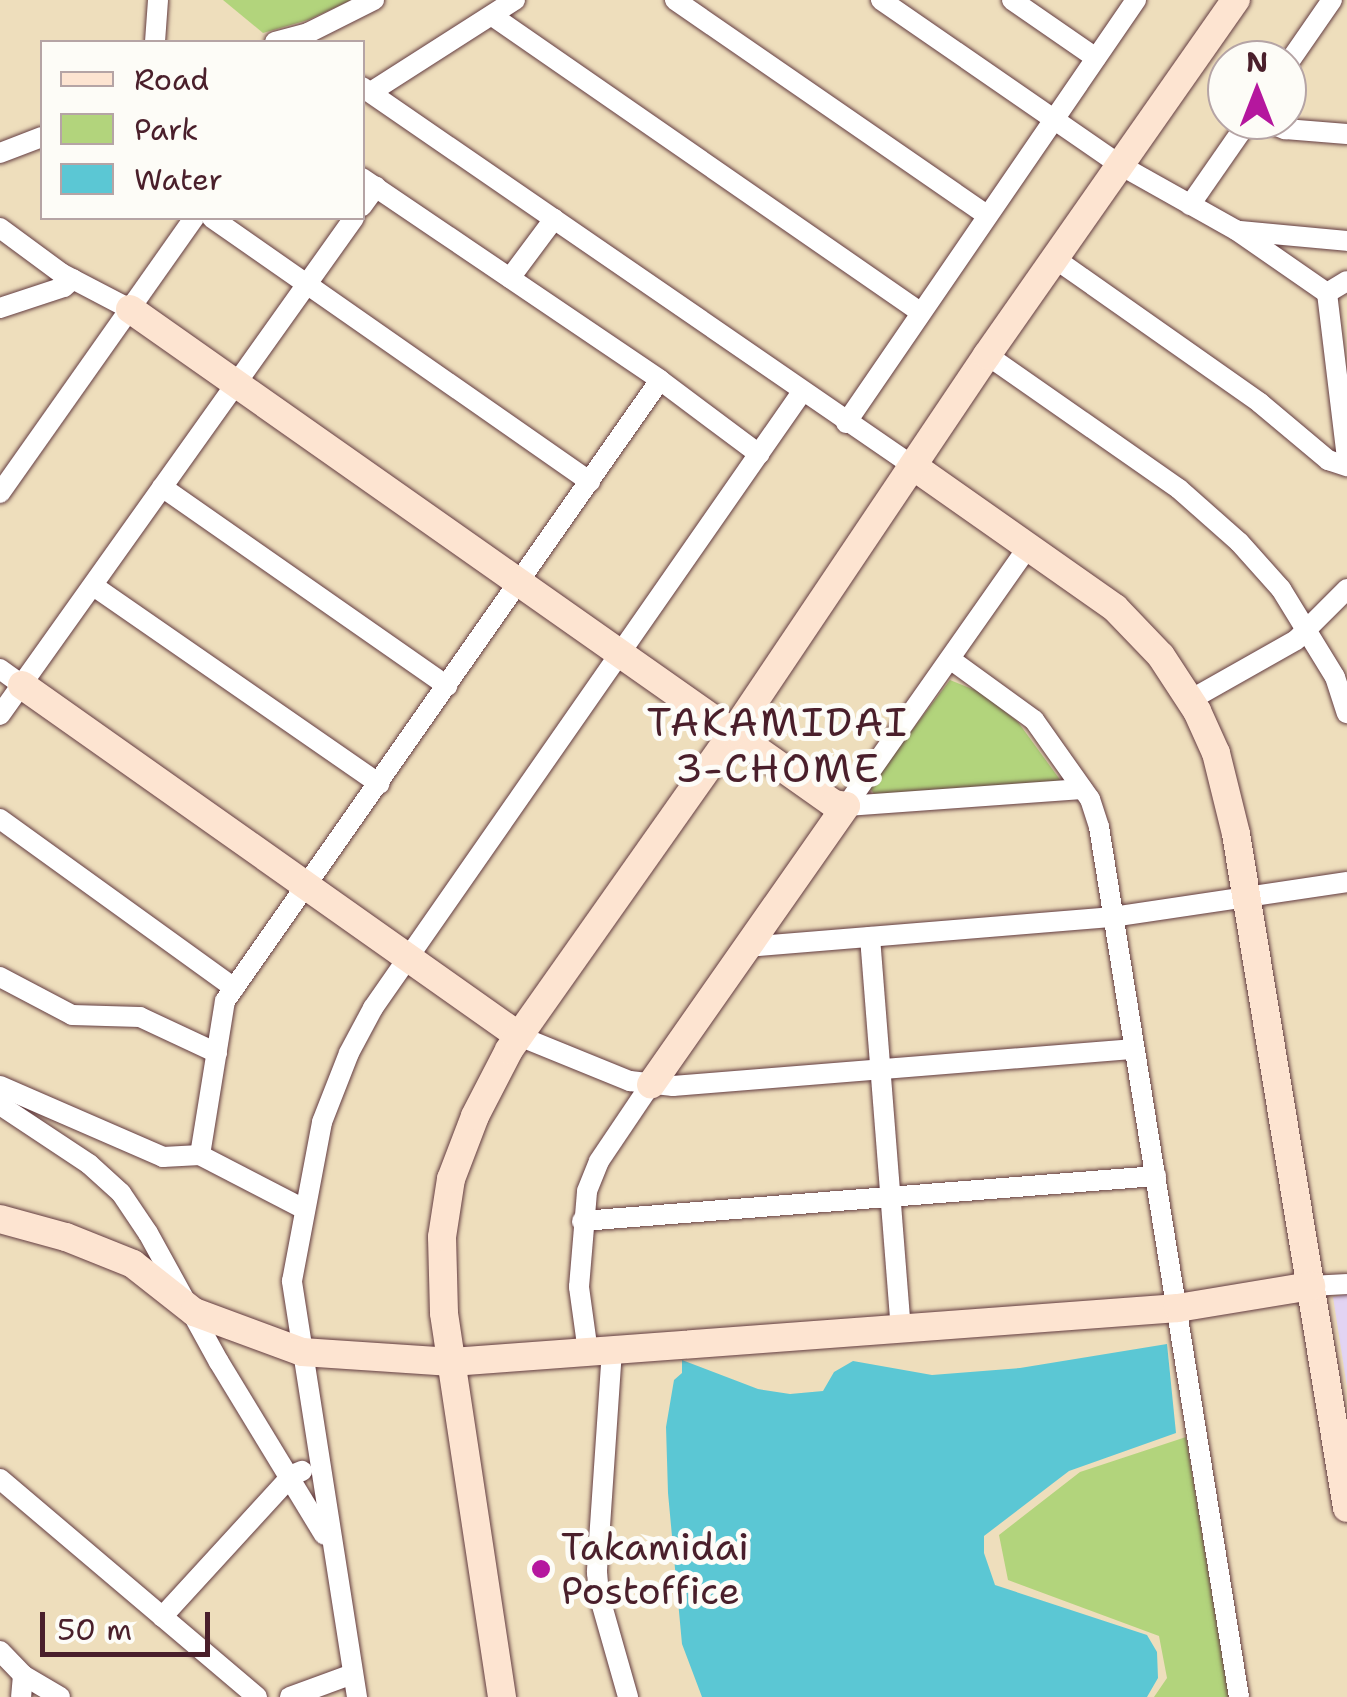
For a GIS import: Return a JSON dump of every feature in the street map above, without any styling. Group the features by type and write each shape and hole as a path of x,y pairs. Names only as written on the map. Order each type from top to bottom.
{"street":[{"path":"155,40 158,0"},
{"path":"310,38 374,0"},
{"path":"515,0 367,89 1115,608 1161,656 1190,700 1216,753 1247,897 1347,1508"},
{"path":"675,0 987,216"},
{"path":"881,0 1120,165 1236,230 1328,293 1347,458"},
{"path":"1012,0 1096,58"},
{"path":"846,423 1136,0"},
{"path":"502,1697 444,1312 442,1237 451,1179 474,1116 519,1036 733,733 987,355 1236,0"},
{"path":"1307,41 1336,5"},
{"path":"494,16 920,312"},
{"path":"1307,131 1347,134"},
{"path":"0,153 40,138"},
{"path":"1190,204 1235,140"},
{"path":"369,182 660,380 759,454"},
{"path":"510,278 554,219"},
{"path":"0,493 193,220"},
{"path":"215,220 590,482"},
{"path":"0,715 11,677 94,587 353,220"},
{"path":"0,228 73,279 130,309 236,382 834,804 1082,789"},
{"path":"1236,230 1347,241"},
{"path":"1054,258 1260,403 1328,460 1347,466"},
{"path":"0,308 64,288 73,279"},
{"path":"1328,293 1347,282"},
{"path":"987,355 1179,489 1239,542 1281,590 1335,676 1347,712"},
{"path":"200,1154 225,1001 660,380"},
{"path":"357,1697 292,1281 322,1122 349,1053 409,957 802,392"},
{"path":"162,487 447,686"},
{"path":"628,1697 599,1595 600,1351 579,1287 582,1220 599,1161 1028,548"},
{"path":"94,587 379,784"},
{"path":"1190,700 1307,632 1347,588"},
{"path":"950,659 1034,720 1082,789 1099,827 1239,1697"},
{"path":"11,677 519,1036 630,1082 674,1086 1135,1048"},
{"path":"0,819 234,988"},
{"path":"747,947 1113,917 1347,882"},
{"path":"870,937 900,1328"},
{"path":"0,977 72,1015 140,1018 216,1053"},
{"path":"0,1086 163,1157 200,1154 304,1209"},
{"path":"0,1105 88,1164 121,1193 194,1312 219,1362 292,1475 333,1552"},
{"path":"582,1220 1156,1176"},
{"path":"0,1219 66,1237 132,1264 194,1312 302,1352 452,1362 1178,1308 1311,1286 1347,1284"},
{"path":"162,1617 292,1475 319,1462"},
{"path":"0,1479 256,1697"},
{"path":"0,1651 23,1675 60,1697"},
{"path":"290,1697 353,1674"},
{"path":"22,1697 23,1675"}],"shaded area":[{"path":"1347,1294 1347,1387 1333,1297"}],"green space":[{"path":"223,0 351,0 308,20 263,33"},
{"path":"950,680 982,693 1018,722 1061,781 875,795 869,787"},
{"path":"1186,1437 1229,1697 1154,1697 1167,1678 1159,1636 1008,1580 999,1535 1080,1472"}],"water":[{"path":"1167,1344 1176,1433 1069,1471 984,1536 984,1553 995,1585 1147,1635 1157,1652 1158,1678 1147,1697 702,1697 682,1644 668,1493 666,1427 674,1380 682,1373 682,1360 758,1389 790,1394 823,1391 834,1372 853,1361 932,1375 1020,1368"}],"place":[{"name":"Takamidai Postoffice","path":"541,1569"}],"district":[{"name":"TAKAMIDAI 3-CHOME","path":"778,745"}]}
